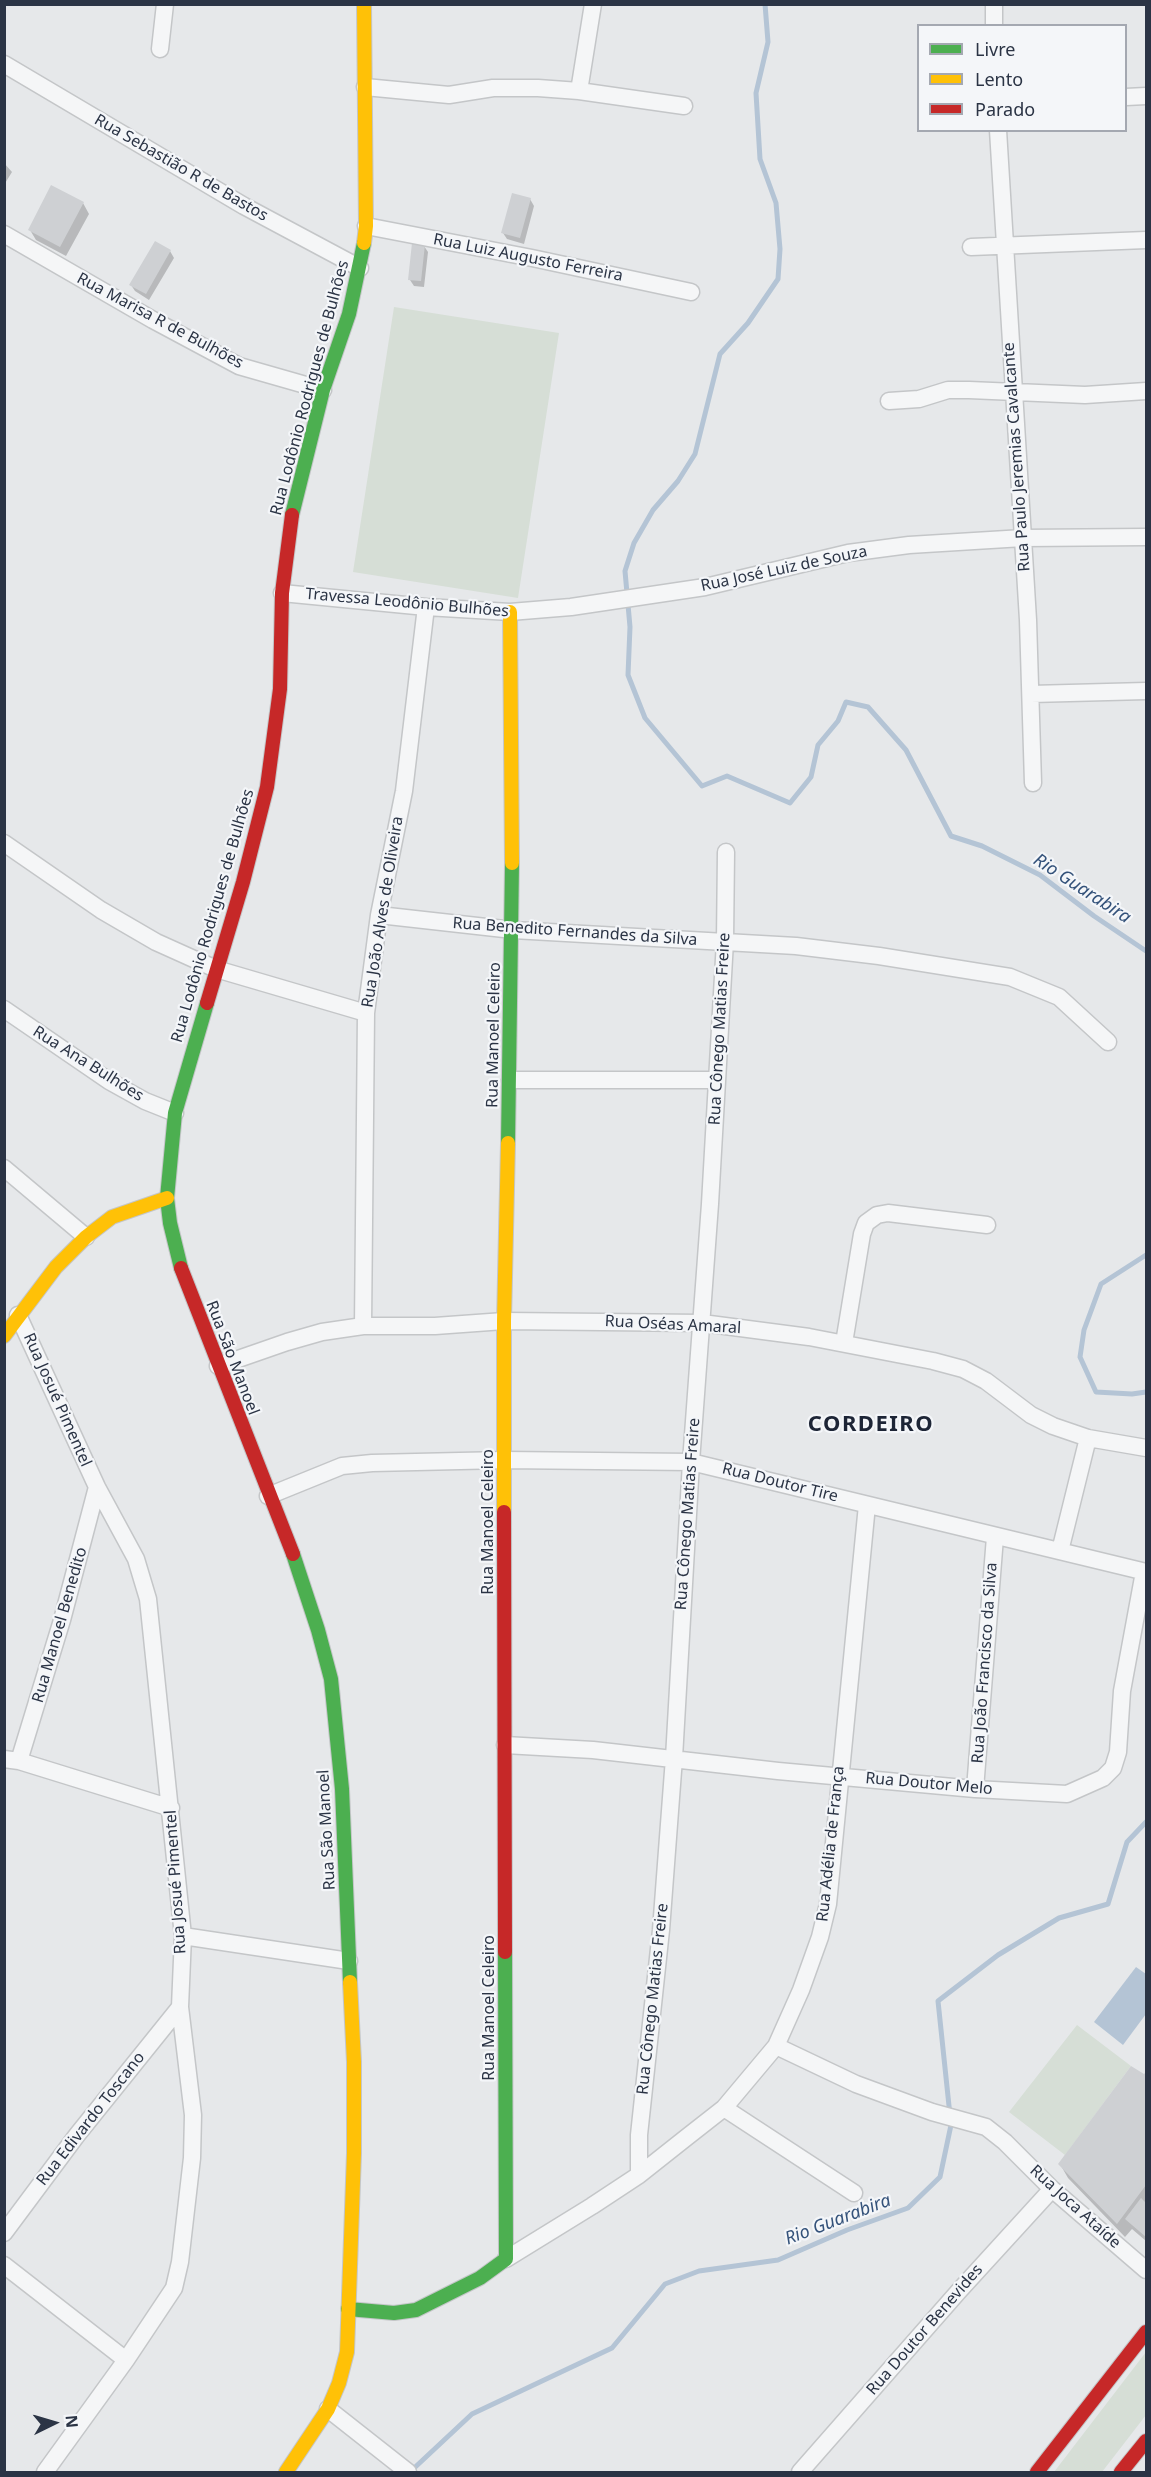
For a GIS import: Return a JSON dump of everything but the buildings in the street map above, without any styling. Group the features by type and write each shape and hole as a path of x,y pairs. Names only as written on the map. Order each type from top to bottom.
{"main road":[{"name":"Rua Lodônio Rodrigues de Bulhões","path":"167,1198 175,1113 243,882 271,765 280,689 282,593 288,538 297,491 323,390 349,314 360,268 366,226 364,4"},
{"name":"Rua Manoel Celeiro","path":"506,2259 504,1321 513,930 510,612"},
{"path":"5,1334 56,1267 86,1237 112,1218 135,1207 167,1198"},
{"name":"Rua São Manoel","path":"167,1198 170,1223 183,1276 298,1568 331,1679 342,1789 354,2062 354,2153 347,2352 339,2383 328,2409 286,2472"},
{"path":"348,2309 394,2313 416,2310 480,2278 506,2259"},
{"path":"1037,2472 1146,2332"},
{"path":"1121,2472 1146,2441"}],"street":[{"path":"160,49 165,4"},
{"path":"579,91 593,4"},
{"path":"994,4 994,24"},
{"name":"Rua Sebastião R de Bastos","path":"4,64 244,206 360,268"},
{"path":"364,87 449,94 493,88 579,91 684,106"},
{"path":"1127,97 1146,96"},
{"name":"Rua Paulo Jeremias Cavalcante","path":"998,132 1023,538 1033,783"},
{"name":"Rua Luiz Augusto Ferreira","path":"366,226 691,292"},
{"name":"Rua Marisa R de Bulhões","path":"4,234 231,362 273,377 323,390"},
{"path":"971,247 1146,240"},
{"path":"889,401 919,399 948,390 1085,395 1146,392"},
{"name":"Rua José Luiz de Souza","path":"602,602 705,587 848,553 909,545 1023,538 1146,537"},
{"name":"Travessa Leodônio Bulhões","path":"282,593 426,607 510,612 602,602"},
{"name":"Rua João Alves de Oliveira","path":"363,1326 366,1013 379,915 404,791 426,607"},
{"path":"1031,694 1146,691"},
{"path":"4,843 101,910 156,942 216,969 366,1013"},
{"name":"Rua Cônego Matias Freire","path":"639,2175 639,2135 661,1930 674,1758 717,1080 726,852"},
{"name":"Rua Benedito Fernandes da Silva","path":"379,915 513,930 724,941 879,956 1010,977 1059,997 1108,1042"},
{"name":"Rua Ana Bulhões","path":"4,1009 109,1081 145,1101 175,1113"},
{"path":"510,1080 717,1080"},
{"path":"4,1168 86,1237"},
{"path":"844,1343 862,1234 866,1223 878,1215 888,1213 987,1225"},
{"name":"Rua Josué Pimentel","path":"18,1315 97,1487 136,1559 148,1599 183,1936 180,2007 193,2115 192,2158 180,2262 174,2288 126,2360 45,2472"},
{"name":"Rua Oséas Amaral","path":"218,1366 322,1332 363,1326 435,1326 504,1321 702,1323 844,1343 963,1369 986,1381 1031,1415 1053,1426 1088,1438 1146,1448"},
{"path":"1060,1551 1088,1438"},
{"name":"Rua Doutor Tire","path":"268,1496 342,1466 504,1460 691,1462 1145,1572"},
{"name":"Rua Manoel Benedito","path":"12,1760 65,1609 97,1487"},
{"name":"Rua Adélia de França","path":"506,2259 639,2175 724,2108 776,2046 801,1990 820,1937 828,1904 867,1505"},
{"name":"Rua João Francisco da Silva","path":"975,1789 995,1537"},
{"name":"Rua Doutor Melo","path":"505,1745 593,1750 778,1771 975,1789 1067,1794 1103,1778 1113,1768 1118,1752 1122,1691 1127,1660 1145,1572"},
{"path":"12,1760 171,1808"},
{"path":"183,1936 349,1961"},
{"name":"Rua Edivardo Toscano","path":"4,2233 77,2135 180,2007"},
{"name":"Rua Joca Ataíde","path":"776,2046 856,2084 932,2112 986,2127 1005,2142 1052,2189 1146,2270"},
{"path":"724,2108 854,2193"},
{"name":"Rua Doutor Benevides","path":"800,2472 1052,2189"},
{"path":"4,2265 126,2360"},
{"path":"328,2409 408,2472"}],"shaded area":[{"path":"394,307 559,333 518,598 353,572"},
{"path":"1077,2025 1131,2066 1065,2155 1009,2112"},
{"path":"1146,2352 1146,2415 1102,2472 1054,2472"}],"water":[{"path":"1136,1967 1146,1974 1146,2014 1123,2045 1094,2022"}],"waterway":[{"name":"Rio Guarabira","path":"765,4 768,42 756,93 760,159 776,203 780,249 778,279 748,323 720,354 695,454 678,481 653,510 634,543 625,571 630,627 628,675 645,718 702,786 727,776 790,803 811,777 818,745 838,721 846,702 868,707 906,750 951,836 982,846 1040,875 1094,916 1146,951"},
{"name":"Rio Guarabira","path":"1146,1255 1101,1284 1084,1330 1080,1357 1096,1392 1132,1394 1146,1392"},
{"name":"Rio Guarabira","path":"411,2471 472,2414 612,2348 665,2284 699,2271 778,2260 847,2230 908,2208 940,2177 951,2125 938,2001 998,1955 1059,1918 1108,1904 1127,1842 1146,1822"}],"traffic: fast":[{"path":"292,515 323,390 349,314 364,243"},
{"path":"508,1143 512,863"},
{"path":"181,1268 170,1223 167,1198 175,1113 207,1003"},
{"path":"293,1554 318,1630 331,1679 342,1789 350,1982"},
{"path":"348,2309 394,2313 416,2310 480,2278 506,2259 505,1952"}],"traffic: slow":[{"path":"364,4 366,226 364,243"},
{"path":"510,612 512,863"},
{"path":"504,1512 504,1321 508,1143"},
{"path":"4,1336 56,1267 86,1237 112,1217 167,1198"},
{"path":"286,2472 328,2409 339,2383 347,2352 354,2153 354,2062 350,1982"}],"traffic: jam":[{"path":"207,1003 243,882 267,787 280,689 282,593 292,515"},
{"path":"181,1268 293,1554"},
{"path":"504,1512 505,1952"},
{"path":"1037,2472 1146,2332"},
{"path":"1121,2472 1146,2441"}],"district":[{"name":"CORDEIRO","path":"871,1425"}]}
